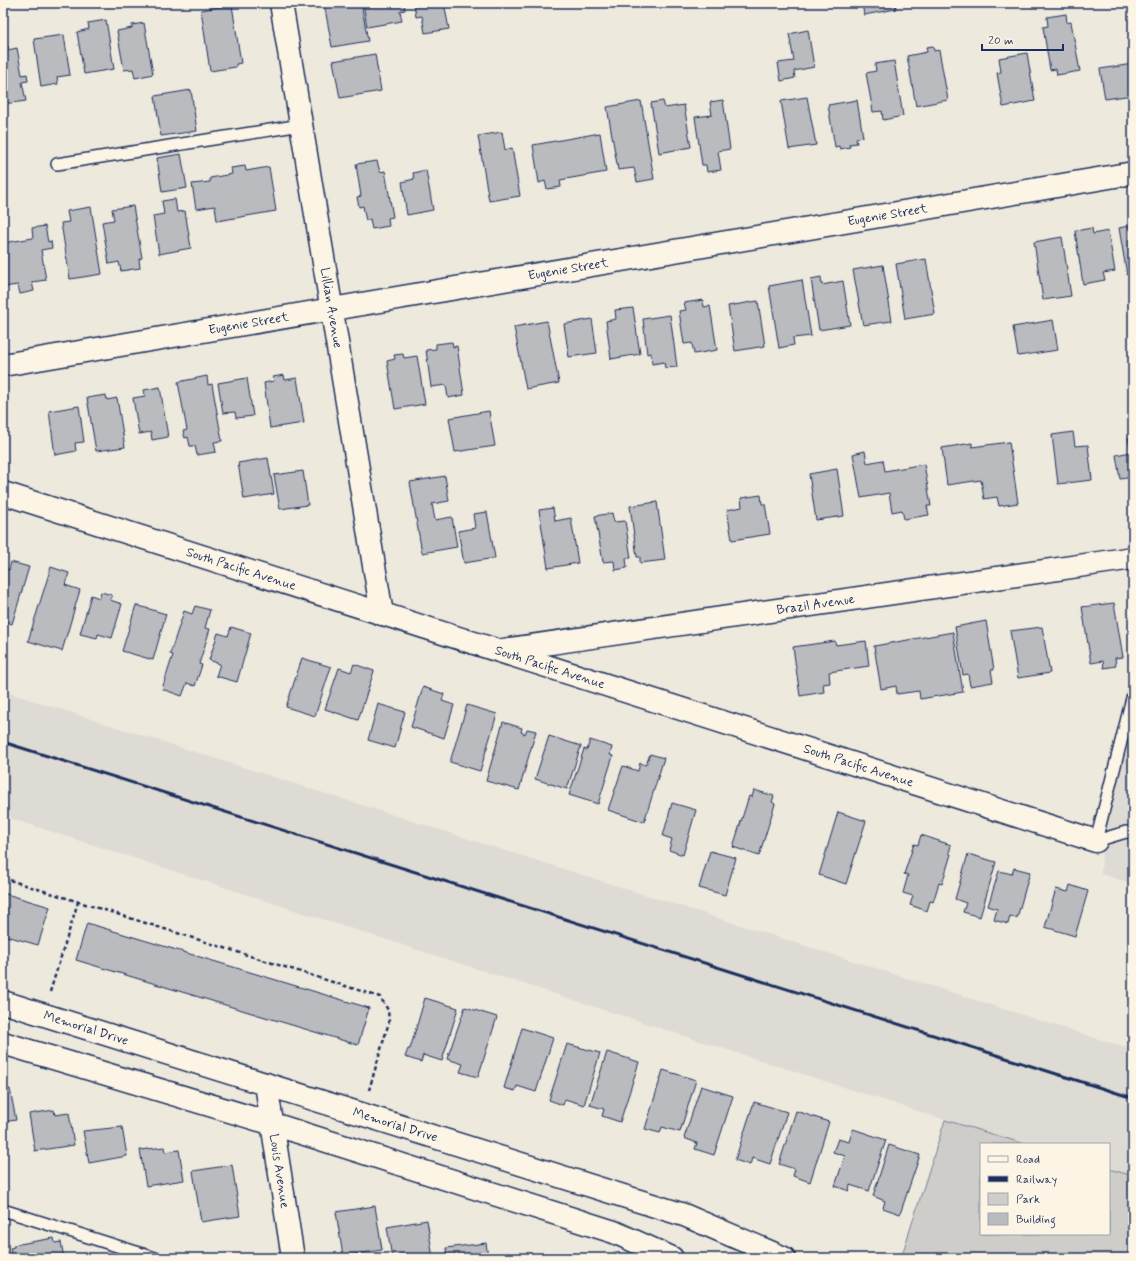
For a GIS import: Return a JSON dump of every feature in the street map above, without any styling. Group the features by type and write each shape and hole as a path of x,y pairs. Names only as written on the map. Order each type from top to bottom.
{"street":[{"name":"Lillian Avenue","path":"281,3 382,614"},
{"name":"Eugenie Street","path":"3,365 332,311 1133,173"},
{"name":"South Pacific Avenue","path":"3,493 1096,841"},
{"name":"Brazil Avenue","path":"498,651 1133,558"},
{"name":"Memorial Drive","path":"3,1002 684,1215 784,1258"},
{"path":"3,1043 273,1124 614,1232 664,1256"},
{"name":"Louis Avenue","path":"266,1084 293,1258"}],"lane":[{"path":"57,164 301,125"},
{"path":"1096,841 1133,694"},
{"path":"1096,841 1126,832 1133,833"},
{"path":"3,1210 155,1258"}],"path":[{"path":"3,878 380,997 388,1010 389,1022 367,1096"},
{"path":"49,996 78,902"}],"shaded area":[{"path":"1133,669 1133,884 1101,874 1102,851 1095,813"},
{"path":"3,691 1133,1050 1133,1176 1110,1169 1110,1143 1022,1143 945,1120 3,816"}],"green space":[{"path":"945,1120 1022,1143 980,1143 980,1235 1110,1235 1110,1169 1133,1176 1133,1258 901,1258"}],"building":[{"path":"324,3 361,3 368,41 332,47"},
{"path":"363,3 404,3 405,10 400,11 402,21 367,27"},
{"path":"414,3 444,3 449,29 425,33 422,16 416,17"},
{"path":"862,3 895,3 896,9 864,15"},
{"path":"232,5 241,63 236,64 236,67 210,71 201,10"},
{"path":"1066,14 1067,23 1071,22 1080,71 1057,75 1056,69 1050,70 1043,27 1048,26 1047,17"},
{"path":"106,20 114,69 84,74 77,32 89,29 88,23"},
{"path":"144,23 153,74 135,78 133,69 124,70 117,31 132,28 132,25"},
{"path":"808,30 814,67 794,71 795,78 781,81 778,63 794,61 789,34"},
{"path":"64,35 70,75 57,77 58,84 41,87 34,39"},
{"path":"8,46 8,50 17,48 22,75 27,74 28,81 22,82 26,101 3,104 3,47"},
{"path":"933,46 934,51 939,50 948,100 916,106 907,56 927,52 926,47"},
{"path":"1027,53 1035,101 1003,107 997,73 1001,72 999,58"},
{"path":"375,54 381,91 340,98 333,61"},
{"path":"894,61 903,116 883,120 882,111 873,112 866,73 876,71 875,64"},
{"path":"1133,64 1133,95 1105,99 1100,69"},
{"path":"191,90 197,131 161,136 155,96"},
{"path":"807,97 816,145 789,149 781,101"},
{"path":"723,100 730,149 718,151 721,170 707,172 706,165 702,165 695,117 712,115 710,102"},
{"path":"857,100 863,137 856,138 857,143 849,144 850,147 840,149 839,146 835,147 828,105"},
{"path":"641,101 654,179 637,182 634,168 618,170 607,107"},
{"path":"663,101 665,108 684,105 691,147 659,153 651,103"},
{"path":"502,132 505,150 512,148 520,196 489,201 478,136"},
{"path":"600,133 606,172 560,180 561,187 547,189 545,181 539,183 533,145"},
{"path":"181,154 187,188 162,192 157,158"},
{"path":"377,161 380,172 385,171 393,217 388,218 389,226 372,229 370,219 366,221 363,206 359,207 357,197 361,196 356,164"},
{"path":"245,166 246,171 269,167 276,211 217,221 215,206 196,209 192,184 210,182 210,178 232,174 231,168"},
{"path":"426,170 433,210 407,215 402,182 414,179 413,173"},
{"path":"175,199 177,212 185,211 191,248 159,254 153,216 164,214 162,201"},
{"path":"133,206 142,258 139,259 140,268 121,271 119,262 109,264 102,222 114,220 112,209"},
{"path":"91,207 102,274 70,279 61,223 69,222 67,211"},
{"path":"1133,225 1133,274 1127,275 1119,228"},
{"path":"45,226 48,242 51,241 52,248 41,250 46,280 32,282 34,291 20,294 18,285 3,287 3,243 33,238 32,228"},
{"path":"1092,228 1093,234 1108,231 1115,271 1103,273 1105,280 1083,284 1075,231"},
{"path":"1062,237 1071,296 1043,300 1034,242"},
{"path":"926,259 935,314 905,319 896,264"},
{"path":"883,265 892,321 863,325 853,270"},
{"path":"821,277 822,285 843,281 850,325 819,330 811,279"},
{"path":"802,280 811,336 793,338 794,345 779,348 769,286"},
{"path":"703,300 704,307 710,306 717,350 694,354 692,343 684,344 679,311 686,310 684,303"},
{"path":"758,301 765,346 735,351 728,306"},
{"path":"633,308 640,354 611,359 606,321 616,319 615,310"},
{"path":"670,315 677,367 665,368 664,362 652,364 651,353 647,354 643,319"},
{"path":"592,319 597,353 569,357 564,324"},
{"path":"1053,320 1058,350 1018,356 1013,327"},
{"path":"547,321 559,383 526,389 514,327"},
{"path":"452,342 453,347 457,346 464,395 448,398 446,385 431,387 426,350 436,349 436,344"},
{"path":"403,354 404,358 417,356 425,404 395,409 387,361 395,359 394,355"},
{"path":"284,375 285,380 297,378 304,423 270,428 264,383 274,381 273,377"},
{"path":"207,376 208,385 212,384 222,441 214,442 216,452 197,455 195,446 190,446 188,437 185,438 183,431 187,430 178,382"},
{"path":"247,378 253,416 236,418 235,412 223,413 218,383"},
{"path":"160,387 168,437 152,440 151,432 139,434 133,398 145,396 144,390"},
{"path":"106,395 107,400 117,398 125,447 96,451 87,398"},
{"path":"79,406 84,442 75,443 76,451 55,455 49,411"},
{"path":"489,411 495,446 455,452 449,418"},
{"path":"1073,432 1075,446 1088,445 1092,480 1058,484 1052,435"},
{"path":"1133,437 1133,477 1120,479 1116,455 1131,452 1128,438"},
{"path":"1009,442 1018,503 999,506 997,497 984,499 981,480 947,485 942,448 972,443 972,447"},
{"path":"865,451 867,463 883,460 885,471 924,464 931,506 927,506 929,515 904,519 902,510 892,512 889,493 861,498 853,454"},
{"path":"268,458 274,494 244,499 238,463"},
{"path":"837,469 844,516 816,520 809,474"},
{"path":"303,471 308,505 280,509 274,475"},
{"path":"445,476 449,501 432,504 435,520 452,517 457,547 422,553 410,482"},
{"path":"761,495 762,504 765,504 770,534 732,540 727,510 742,507 741,498"},
{"path":"657,502 665,560 640,563 640,557 637,557 630,506"},
{"path":"553,508 555,521 571,518 578,563 548,568 539,510"},
{"path":"487,512 495,558 464,563 458,531 475,528 473,514"},
{"path":"612,513 614,522 625,521 631,558 626,558 627,568 615,570 614,561 603,562 595,516"},
{"path":"11,562 29,567 12,624 3,621 3,574 5,568 9,570"},
{"path":"51,567 69,573 65,585 80,590 62,651 28,641"},
{"path":"101,592 112,595 110,600 122,604 112,638 98,634 97,638 80,634 91,595 99,598"},
{"path":"1114,603 1123,657 1115,658 1116,666 1104,668 1103,661 1091,663 1082,607"},
{"path":"136,605 166,614 153,660 122,651"},
{"path":"195,606 210,610 205,628 210,629 199,664 202,665 195,686 187,683 182,696 162,689 173,655 170,654 184,611 192,614"},
{"path":"986,621 994,670 991,670 993,682 970,686 968,674 963,675 955,627"},
{"path":"231,627 251,633 237,682 216,676 220,664 209,660 218,633 228,636"},
{"path":"1042,627 1050,673 1018,678 1010,631"},
{"path":"953,632 963,692 920,699 919,691 897,694 896,686 881,689 874,646"},
{"path":"835,641 836,645 866,641 869,666 829,672 830,683 823,684 824,692 800,696 793,647"},
{"path":"302,658 331,667 315,716 286,707"},
{"path":"354,664 374,671 358,720 325,709 339,668 351,672"},
{"path":"423,687 444,694 442,701 454,705 444,738 411,727"},
{"path":"378,704 405,712 395,748 368,740"},
{"path":"467,705 497,714 480,771 450,762"},
{"path":"503,722 522,728 521,732 525,734 527,729 536,731 519,790 486,781"},
{"path":"549,736 581,746 567,789 535,779"},
{"path":"590,740 612,747 610,755 613,756 598,804 569,795 584,749 587,750"},
{"path":"650,754 664,758 644,822 608,810 623,766 638,771 640,763 646,765"},
{"path":"754,790 774,796 772,802 775,804 759,856 733,847 749,796 752,797"},
{"path":"672,803 696,810 683,855 669,850 672,839 663,836"},
{"path":"838,812 866,821 846,884 819,875"},
{"path":"921,835 951,845 949,853 951,854 942,884 939,883 933,902 930,901 927,911 910,905 913,896 903,893 908,875 904,874 914,844 918,845"},
{"path":"710,851 736,858 725,895 699,888"},
{"path":"968,854 996,862 980,917 963,912 966,903 955,899"},
{"path":"1014,868 1030,872 1017,918 1010,916 1008,924 994,920 997,909 988,906 999,871 1012,874"},
{"path":"1070,885 1088,891 1075,936 1045,927 1056,889 1068,892"},
{"path":"3,893 50,907 38,945 3,935"},
{"path":"87,923 369,1008 358,1045 76,960"},
{"path":"425,998 458,1008 442,1061 423,1055 421,1062 405,1057 408,1049 410,1049"},
{"path":"465,1007 497,1017 478,1077 460,1072 463,1064 447,1059"},
{"path":"522,1028 553,1038 536,1092 517,1086 515,1091 504,1088"},
{"path":"567,1044 600,1053 584,1105 565,1099 563,1105 549,1100"},
{"path":"607,1052 639,1062 620,1122 602,1116 604,1109 590,1105"},
{"path":"663,1070 696,1080 680,1132 662,1127 660,1133 645,1129"},
{"path":"701,1086 733,1096 714,1155 695,1149 697,1143 684,1138"},
{"path":"10,1089 16,1120 3,1122 3,1090"},
{"path":"754,1102 787,1112 770,1164 752,1158 750,1165 735,1160"},
{"path":"54,1110 55,1115 69,1113 74,1145 35,1151 29,1114"},
{"path":"796,1111 829,1122 810,1182 793,1176 795,1169 779,1164"},
{"path":"122,1127 127,1156 89,1163 83,1131"},
{"path":"853,1129 886,1140 869,1191 850,1185 849,1191 835,1186 845,1156 833,1152 838,1139 849,1142"},
{"path":"889,1145 920,1155 900,1214 883,1208 885,1201 873,1196"},
{"path":"164,1147 165,1152 179,1150 184,1180 146,1186 140,1150"},
{"path":"232,1165 240,1216 201,1222 193,1171"},
{"path":"375,1206 382,1250 343,1256 336,1212"},
{"path":"427,1220 433,1258 392,1258 387,1227"},
{"path":"54,1238 55,1243 61,1242 64,1258 12,1258 10,1248 14,1247 14,1245"},
{"path":"486,1243 488,1258 448,1258 446,1248"}],"railway":[{"path":"3,742 1133,1098"}]}
